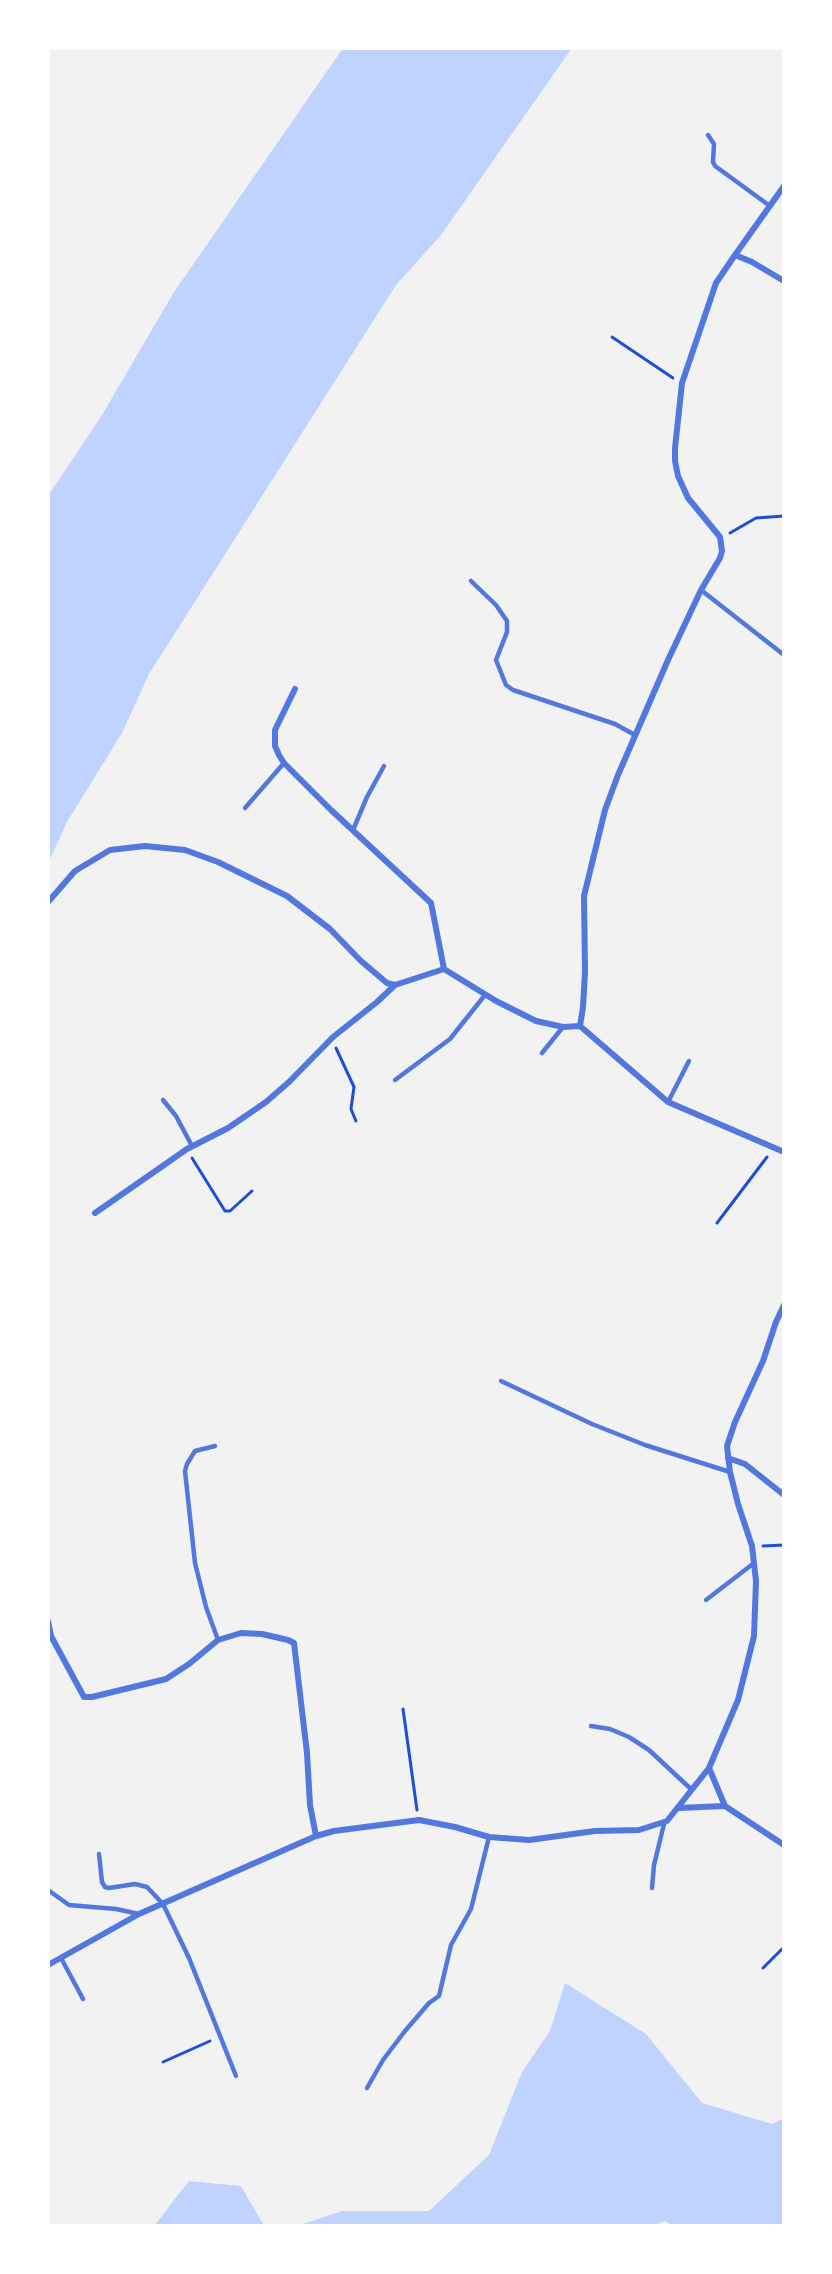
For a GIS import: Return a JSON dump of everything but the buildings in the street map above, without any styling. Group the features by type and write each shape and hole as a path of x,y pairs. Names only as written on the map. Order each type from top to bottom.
{"street":[{"path":"580,1026 584,1007 586,881 605,810 635,735 702,590 720,558 722,544 720,537 688,498 678,476 675,448 682,384 716,283 784,186"},
{"path":"735,255 784,281"},
{"path":"296,689 274,734 275,746 284,763 431,903 444,969 485,995 536,1021 563,1027 580,1026 668,1102 784,1152"},
{"path":"48,902 75,872 110,850 145,846 185,850 218,862 287,896 330,929 378,977 395,985"},
{"path":"95,1213 190,1148 228,1128 266,1102 333,1037 395,985 444,969"},
{"path":"48,1965 139,1914 316,1836 334,1831 418,1820 455,1827 489,1837 529,1840 596,1831 639,1830 664,1824 679,1808 709,1767 738,1700 754,1636 756,1581 753,1546 738,1504 730,1472 727,1446 735,1422 764,1360 784,1305"},
{"path":"728,1458 746,1464 784,1495"},
{"path":"48,1621 51,1636 84,1697 103,1695 166,1679 189,1664 218,1640 241,1633 262,1634 288,1640 296,1647 310,1805 316,1836"},
{"path":"709,1767 725,1806 784,1845"},
{"path":"679,1808 725,1806"}],"lane":[{"path":"708,135 714,144 714,166 770,206"},
{"path":"471,581 496,606 507,621 507,632 496,660 506,685 513,690 615,724 635,735"},
{"path":"702,590 784,655"},
{"path":"245,808 284,763"},
{"path":"353,830 384,766"},
{"path":"395,1080 450,1039 485,995"},
{"path":"542,1053 563,1027"},
{"path":"668,1102 689,1061"},
{"path":"163,1100 172,1110 190,1148"},
{"path":"501,1381 592,1424 645,1445 730,1472"},
{"path":"215,1446 195,1451 185,1471 195,1563 206,1607 218,1640"},
{"path":"706,1600 754,1563"},
{"path":"591,1726 610,1729 629,1737 649,1750 692,1790"},
{"path":"652,1888 654,1865 664,1824"},
{"path":"368,2088 372,2078 405,2031 429,2003 439,1996 451,1945 471,1910 489,1837"},
{"path":"99,1854 102,1882 105,1887 135,1884 147,1887 163,1904 189,1958 236,2076"},
{"path":"48,1890 69,1905 116,1909 139,1914"},
{"path":"61,1958 83,1999"}],"path":[{"path":"612,337 682,384"},
{"path":"720,537 756,518 784,516"},
{"path":"333,1037 339,1057 354,1087 351,1109 356,1121"},
{"path":"190,1148 220,1206 225,1211 230,1211 252,1191"},
{"path":"717,1223 774,1148"},
{"path":"753,1546 784,1545"},
{"path":"403,1709 418,1820"},
{"path":"763,1968 784,1947"},
{"path":"163,2062 220,2037"}],"water":[{"path":"343,48 572,48 441,235 396,285 149,674 122,733 67,822 48,863 48,496 102,415 174,292"},
{"path":"565,1983 646,2034 702,2103 772,2124 784,2118 784,2226 673,2226 665,2221 651,2226 297,2226 342,2211 429,2211 489,2155 522,2072 550,2031"},
{"path":"189,2181 241,2186 264,2226 154,2226"}]}
